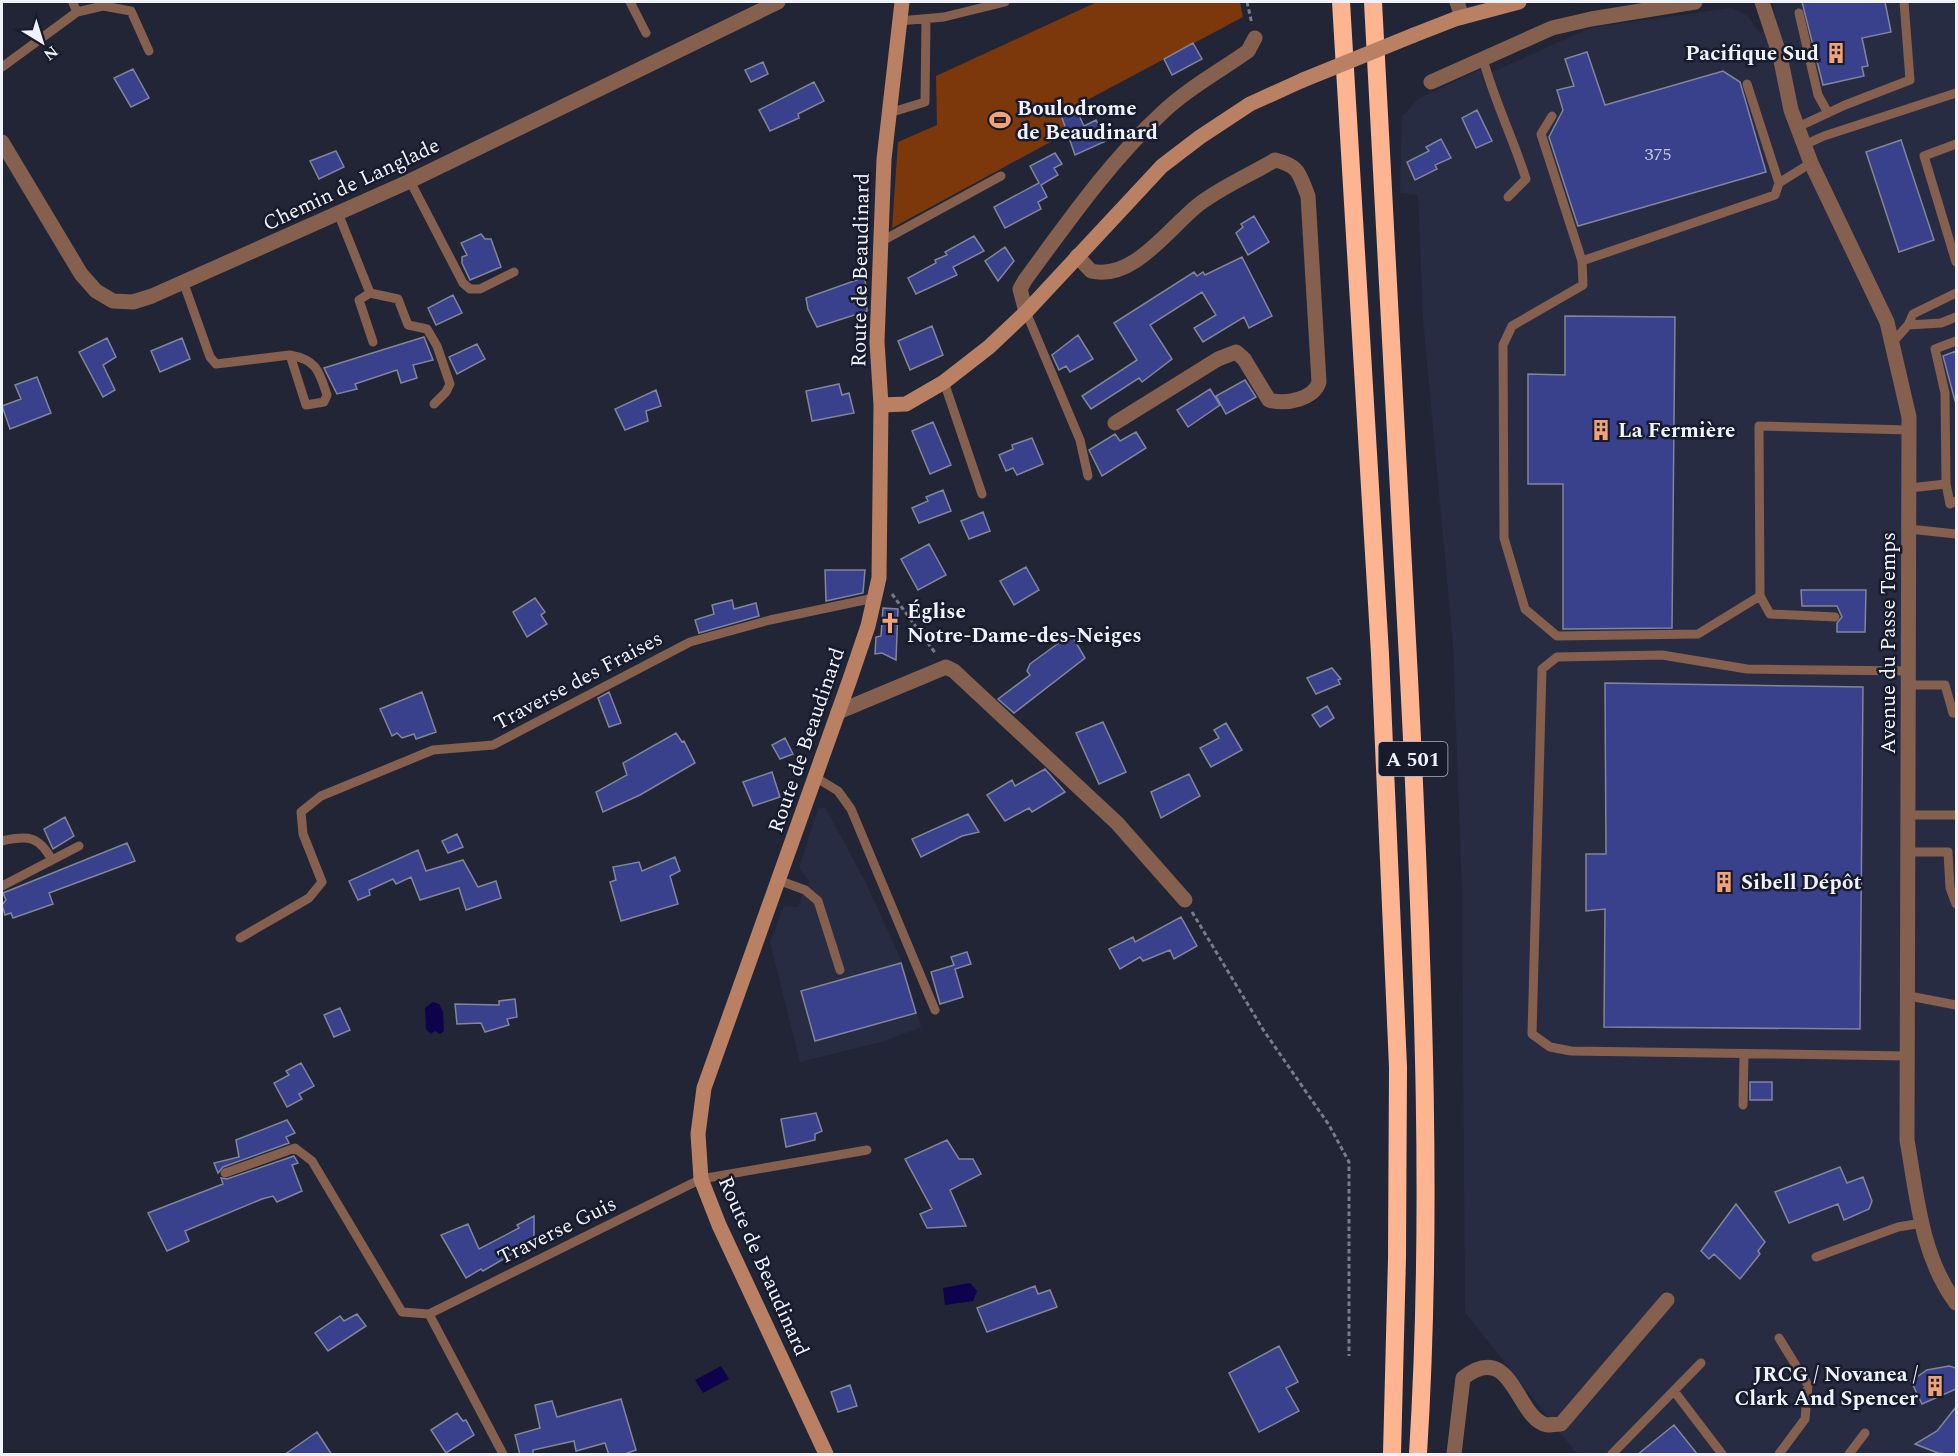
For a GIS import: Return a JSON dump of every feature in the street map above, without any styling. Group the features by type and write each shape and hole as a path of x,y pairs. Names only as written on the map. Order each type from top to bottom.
{"highway":[{"name":"A 501","path":"1341,2 1369,440 1397,1032 1397,1258 1392,1455"},
{"name":"A 501","path":"1373,2 1407,646 1425,1058 1424,1265 1418,1455"}],"street":[{"name":"Chemin de Langlade","path":"2,142 81,274 96,291 113,301 133,302 183,284 410,181 778,2"},
{"name":"Route de Beaudinard","path":"826,1455 719,1225 701,1179 698,1134 704,1088 868,626 879,579 881,405 876,342 884,159 902,2"},
{"path":"1457,2 1462,17"},
{"path":"881,405 906,404 944,382 989,347 1026,312 1162,166 1190,144 1250,104 1414,35 1462,17 1519,2"},
{"path":"1431,82 1552,28 1591,19 1695,2"},
{"name":"Avenue du Passe Temps","path":"1762,2 1798,127 1811,163 1887,322 1909,417 1907,1140 1927,1247 1956,1303"},
{"path":"1026,312 1020,288 1108,174 1163,111 1248,51 1255,38"},
{"path":"1077,255 1091,271 1114,272 1138,258 1199,204 1275,160 1290,164 1297,170 1308,196 1319,382 1316,391 1309,396 1276,402 1269,400 1244,359 1236,352 1218,358 1115,423"},
{"path":"838,712 946,667 954,670 1117,824 1185,900"},
{"path":"1454,1455 1463,1378 1476,1368 1490,1367 1508,1379 1537,1419 1545,1425 1561,1424 1667,1300"}],"lane":[{"path":"630,2 646,33"},
{"path":"899,21 944,17 1005,2"},
{"path":"1798,127 1910,80 1904,2"},
{"path":"2,67 75,7 101,4 131,12 149,51"},
{"path":"1799,13 1818,96 1828,113"},
{"path":"889,113 925,102 926,19"},
{"path":"1483,59 1490,83 1514,140 1526,179 1508,198"},
{"path":"1582,261 1775,195 1779,183 1747,84"},
{"path":"1804,145 1824,136 1956,93"},
{"path":"1552,116 1541,134 1582,261 1583,285 1512,326 1503,345 1504,538 1525,609 1557,636 1698,634 1760,596"},
{"path":"1956,144 1924,156 1956,262"},
{"path":"1779,183 1811,163"},
{"path":"882,241 1001,176"},
{"path":"410,181 463,283 470,289 480,289 514,272"},
{"path":"338,213 370,293"},
{"path":"183,284 210,357 216,364 290,356 303,357 317,367 327,395 324,402 306,405 290,356"},
{"path":"373,342 359,300 370,293 398,299 408,326 427,329 437,345 450,384 446,392 434,404"},
{"path":"1893,342 1908,325 1913,314 1956,293"},
{"path":"1026,312 1080,440 1088,476"},
{"path":"1908,325 1941,323 1956,317"},
{"path":"1956,341 1935,349 1945,393 1946,484 1950,504 1956,501"},
{"path":"944,382 982,494"},
{"path":"1835,617 1770,615 1760,596 1758,426 1909,430"},
{"path":"1909,488 1946,484"},
{"path":"1909,529 1954,531"},
{"name":"Traverse des Fraises","path":"240,938 309,897 322,882 303,834 301,812 321,796 434,750 493,745 690,642 770,620 874,598"},
{"path":"1908,1056 1571,1051 1550,1047 1532,1034 1542,669 1557,657 1662,655 1747,669 1909,678 1956,685"},
{"path":"1944,685 1953,713 1956,713"},
{"path":"815,777 838,791 851,809 935,1010"},
{"path":"1909,815 1956,815"},
{"path":"2,841 17,838 32,839 43,844 52,860"},
{"path":"2,886 79,846"},
{"path":"1909,852 1948,852 1953,872 1950,888 1956,904"},
{"path":"778,880 805,890 818,901 840,970"},
{"path":"1909,996 1956,1005"},
{"path":"1743,1105 1744,1053"},
{"path":"225,1173 295,1148 312,1161 402,1312 429,1314 503,1455"},
{"name":"Traverse Guis","path":"429,1314 701,1179 867,1150"},
{"path":"1816,1257 1898,1227 1922,1223"},
{"path":"1779,1338 1808,1385 1805,1419 1779,1455"},
{"path":"1612,1455 1701,1363"},
{"path":"1674,1390 1722,1455"},
{"path":"1850,1455 1865,1433"}],"path":[{"path":"1247,2 1255,38"},
{"path":"891,584 892,595 946,667"},
{"path":"1185,900 1264,1031 1329,1125 1349,1162 1349,1356"}],"shaded area":[{"name":"Boulodrome de Beaudinard","path":"1097,2 1240,2 1243,17 1061,114 1067,133 892,228 898,142 937,125 936,76"},
{"path":"1773,2 1956,2 1956,1454 1577,1454 1465,1312 1462,891 1453,644 1423,319 1418,195 1400,193 1402,117 1418,99 1483,68 1486,75 1590,28 1731,8 1748,16 1759,33 1777,27"},
{"path":"825,807 866,883 903,964 921,1027 885,1041 800,1062 770,942 784,906 798,907 809,881 799,868 818,809"},
{"path":"433,1002 439,1004 443,1012 444,1031 440,1034 435,1031 431,1034 426,1029 425,1008"},
{"path":"970,1283 977,1291 973,1301 945,1305 943,1288"},
{"path":"721,1366 729,1379 703,1393 695,1380"}],"building":[{"name":"Pacifique Sud","path":"1802,2 1885,2 1891,32 1862,38 1868,66 1862,67 1864,76 1823,85"},
{"path":"1193,43 1202,59 1172,75 1164,59"},
{"path":"1587,52 1605,105 1723,71 1740,82 1766,172 1578,226 1549,137 1563,110 1557,90 1574,86 1565,59"},
{"path":"763,62 768,74 751,82 745,70"},
{"path":"133,69 149,98 131,107 114,78"},
{"path":"814,82 824,101 798,114 799,118 770,131 759,110"},
{"path":"1075,107 1084,126 1096,120 1106,141 1075,155 1061,115"},
{"path":"1477,110 1492,141 1476,148 1462,118"},
{"path":"1441,139 1451,158 1435,165 1437,169 1415,180 1407,162 1429,151 1426,147"},
{"path":"1901,140 1934,240 1899,252 1866,152"},
{"path":"336,151 344,167 319,179 310,161"},
{"path":"1055,153 1062,164 1054,168 1058,175 1041,185 1047,197 1038,202 1041,209 1005,228 994,207 1039,183 1030,166"},
{"path":"1254,216 1269,242 1248,255 1236,233 1243,227 1241,224"},
{"path":"481,234 485,239 491,239 501,267 470,280 462,263 462,257 467,255 461,243"},
{"path":"974,236 984,251 953,267 957,275 916,294 908,278 936,263 935,260 947,255 945,252"},
{"path":"1005,247 1014,261 998,281 985,261"},
{"path":"1242,257 1272,316 1249,328 1244,317 1203,342 1194,328 1216,315 1202,292 1150,325 1172,359 1142,382 1139,378 1091,409 1082,396 1137,360 1114,323 1194,272 1197,276 1203,272 1205,275"},
{"path":"865,277 867,311 817,327 808,309 806,298"},
{"path":"453,295 462,313 436,325 428,308"},
{"name":"La Fermière","path":"1565,316 1675,317 1672,628 1563,629 1563,484 1528,484 1528,374 1565,375"},
{"path":"932,326 943,355 910,370 898,341"},
{"path":"1078,335 1093,359 1070,372 1066,366 1059,370 1052,355"},
{"path":"424,337 433,360 413,365 417,378 401,383 397,370 355,384 357,389 337,394 324,368"},
{"path":"107,338 116,357 103,365 115,390 103,397 79,352"},
{"path":"182,338 190,359 160,372 151,351"},
{"path":"477,344 485,359 457,374 449,357"},
{"path":"1956,351 1956,401 1955,401 1943,356"},
{"path":"37,377 51,413 10,429 2,406 21,399 15,385"},
{"path":"1245,380 1256,397 1226,414 1216,396"},
{"path":"839,384 842,395 849,393 854,413 812,421 806,391"},
{"path":"1210,389 1220,405 1188,427 1177,410"},
{"path":"656,390 661,406 646,411 648,421 625,430 615,409"},
{"path":"933,422 951,465 930,474 912,431"},
{"path":"1136,432 1146,448 1102,476 1089,450 1115,434 1120,441"},
{"path":"1032,438 1043,464 1017,475 1013,468 1006,471 999,455 1013,449 1012,445"},
{"path":"943,490 951,511 919,523 912,508 928,501 926,497"},
{"path":"983,512 990,531 969,539 961,521"},
{"path":"929,544 946,575 918,590 901,559"},
{"path":"1026,567 1039,590 1014,605 1000,581"},
{"path":"825,570 865,570 863,593 826,601"},
{"path":"1801,590 1866,590 1865,632 1837,632 1837,623 1842,617 1837,606 1802,606"},
{"path":"535,598 545,612 541,615 547,624 527,637 513,612"},
{"path":"732,600 734,609 756,603 759,616 699,633 695,620 714,614 712,605"},
{"name":"Église Notre-Dame-des-Neiges","path":"883,608 898,609 896,660 882,653 875,654 876,637 881,636"},
{"path":"1071,634 1085,658 1014,713 998,699 1030,675 1027,671 1030,664"},
{"path":"1332,668 1341,679 1338,680 1340,684 1316,694 1307,678"},
{"name":"Sibell Dépôt","path":"1605,683 1863,687 1860,1029 1604,1027 1605,909 1586,911 1586,854 1606,854"},
{"path":"422,692 436,732 416,739 414,734 402,738 397,733 392,736 380,709"},
{"path":"609,692 621,723 609,727 598,698"},
{"path":"1327,706 1334,718 1320,727 1312,715"},
{"path":"1103,722 1126,772 1099,784 1076,733"},
{"path":"1226,723 1242,750 1211,767 1200,748 1219,738 1214,730"},
{"path":"676,733 682,742 684,741 695,763 640,795 603,812 596,792 627,775 623,763"},
{"path":"785,738 793,754 780,759 772,745"},
{"path":"1045,769 1065,792 1032,812 1029,808 1005,821 987,795 1012,780 1015,786"},
{"path":"772,772 780,797 753,806 743,782"},
{"path":"1189,774 1200,796 1161,818 1151,792"},
{"path":"968,814 979,832 962,836 921,857 912,839"},
{"path":"65,817 74,836 53,849 44,829"},
{"path":"457,834 463,847 448,853 442,841"},
{"path":"127,843 135,861 49,893 53,904 13,918 11,913 5,915 2,905 6,900 3,893"},
{"path":"418,850 426,871 463,860 478,887 496,881 501,898 466,910 459,888 420,900 411,877 396,884 393,879 369,890 370,895 358,900 349,881"},
{"path":"675,857 680,871 670,876 678,904 621,921 610,882 616,880 613,867 639,862 642,871"},
{"path":"1181,917 1197,946 1174,959 1170,950 1143,961 1140,957 1120,969 1109,949 1133,937 1135,942"},
{"path":"967,952 971,964 955,969 963,997 940,1004 931,972 954,965 951,957"},
{"path":"901,963 916,1013 815,1041 801,991"},
{"path":"515,999 517,1017 507,1019 509,1025 485,1032 481,1023 457,1024 455,1004 499,1005 499,1001"},
{"path":"340,1008 350,1030 334,1037 324,1015"},
{"path":"301,1063 314,1086 299,1094 302,1099 287,1107 274,1083 289,1075 286,1071"},
{"path":"1750,1082 1772,1082 1772,1100 1750,1100"},
{"path":"816,1113 822,1131 815,1134 815,1140 786,1147 781,1119"},
{"path":"287,1120 295,1133 286,1137 289,1143 223,1167 218,1173 214,1163 239,1157 236,1140"},
{"path":"947,1140 959,1159 973,1159 981,1174 950,1190 966,1226 927,1228 920,1214 932,1209 905,1159"},
{"path":"294,1156 298,1163 292,1165 302,1191 277,1202 273,1196 262,1199 185,1231 189,1241 167,1251 148,1213 223,1184 221,1178 227,1179"},
{"path":"1840,1167 1847,1183 1863,1177 1872,1201 1869,1209 1844,1220 1838,1204 1789,1223 1775,1192"},
{"path":"1736,1204 1765,1242 1758,1251 1760,1254 1740,1279 1714,1254 1709,1259 1701,1251"},
{"path":"534,1216 534,1241 483,1271 481,1269 466,1278 441,1235 468,1224 479,1249 519,1228 517,1225"},
{"path":"1035,1286 1038,1294 1050,1290 1057,1307 987,1332 977,1308"},
{"path":"357,1314 366,1326 328,1351 315,1333 340,1316 344,1321"},
{"path":"1279,1346 1298,1382 1286,1388 1299,1411 1259,1432 1229,1373"},
{"name":"JRCG / Novanea / Clark And Spencer","path":"1949,1366 1956,1368 1956,1389 1922,1404 1911,1381 1927,1370"},
{"path":"850,1385 857,1406 838,1412 831,1392"},
{"path":"621,1399 636,1450 622,1455 609,1455 605,1443 576,1451 574,1441 533,1450 533,1455 520,1455 515,1435 540,1428 535,1405 552,1401 557,1417"},
{"name":"JRCG / Novanea / Clark And Spencer","path":"1956,1407 1956,1455 1938,1453 1915,1444 1937,1431"},
{"path":"457,1413 463,1421 466,1420 474,1435 446,1453 431,1430"},
{"path":"1674,1425 1698,1455 1637,1455"},
{"path":"317,1432 332,1455 284,1455"}],"place":[{"name":"Pacifique Sud","path":"1836,53"},
{"name":"Boulodrome de Beaudinard","path":"1000,120"},
{"name":"La Fermière","path":"1601,430"},
{"name":"Église Notre-Dame-des-Neiges","path":"890,623"},
{"name":"Sibell Dépôt","path":"1724,882"},
{"name":"JRCG / Novanea / Clark And Spencer","path":"1935,1386"}]}
